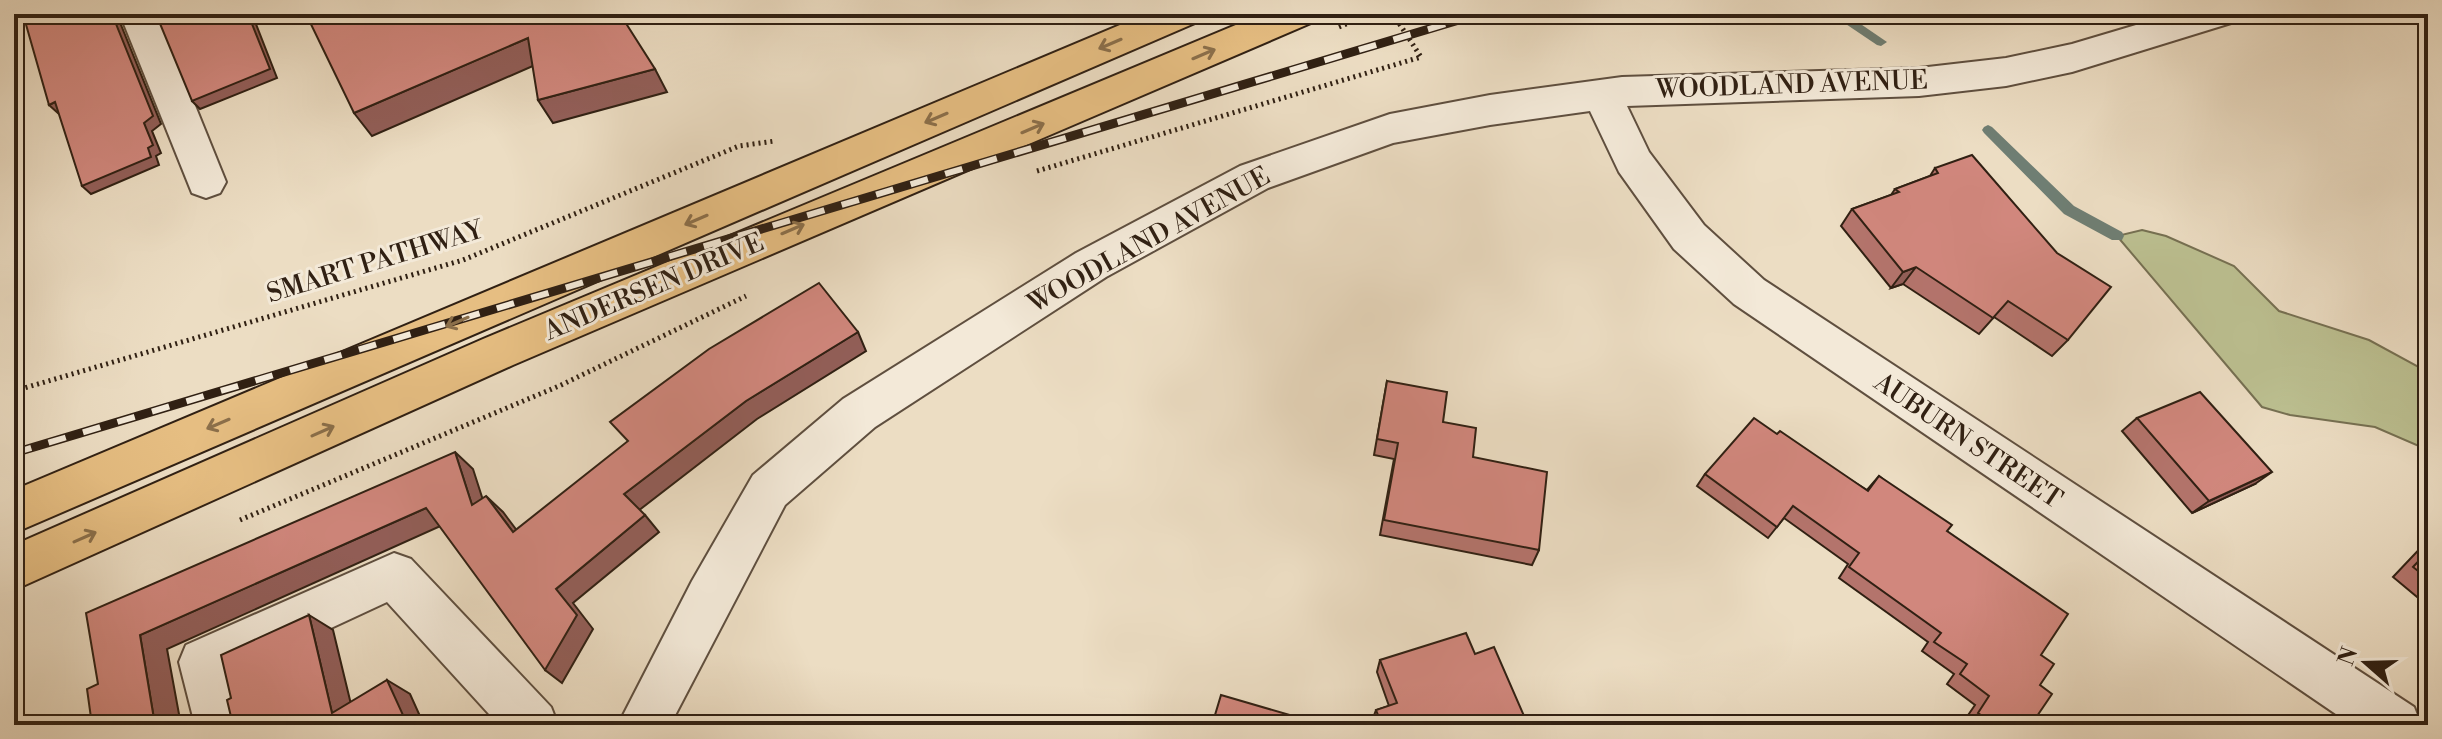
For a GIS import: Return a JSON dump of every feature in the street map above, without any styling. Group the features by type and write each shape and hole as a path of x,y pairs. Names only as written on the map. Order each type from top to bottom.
{"main road":[{"name":"ANDERSEN DRIVE","path":"14,512 1182,14"},
{"name":"ANDERSEN DRIVE","path":"14,568 498,352 1316,22"}],"street":[{"path":"139,14 206,182"},
{"name":"WOODLAND AVENUE","path":"643,725 769,490 859,413 1091,265 1254,177 1390,129 1490,110 1602,94 1919,82 2006,72 2072,58 2218,14"},
{"name":"AUBURN STREET","path":"1602,94 1633,161 1680,224 1749,292 2396,725"},
{"path":"220,725 204,662 394,575 533,725"}],"path":[{"path":"1316,22 1371,14"},
{"path":"1026,175 1421,57 1393,14"},
{"name":"SMART PATHWAY","path":"14,391 463,260 739,146"},
{"path":"239,520 382,463 660,342 755,292"}],"green space":[{"path":"2142,230 2166,236 2234,266 2279,311 2369,340 2428,372 2428,450 2375,427 2290,415 2262,407 2117,236"}],"building":[{"path":"23,14 112,14 153,116 144,123 153,145 148,148 151,157 82,186 55,102 49,105"},
{"path":"156,14 248,14 270,69 192,101"},
{"path":"306,14 620,14 655,69 538,100 528,38 354,113"},
{"path":"1972,155 2057,253 2111,287 2068,340 2008,301 1993,318 1916,267 1903,272 1852,209 1899,192 1895,189 1938,173 1935,168"},
{"path":"819,283 858,332 746,401 624,494 645,515 556,589 577,615 545,670 426,508 140,635 155,725 92,725 87,689 98,684 86,613 455,452 472,505 486,496 513,532 628,441 610,422 709,349"},
{"path":"1387,381 1447,392 1443,422 1476,428 1473,457 1547,472 1539,550 1384,520 1398,443 1377,439"},
{"path":"2200,392 2272,472 2209,501 2137,418"},
{"path":"1754,418 1777,434 1780,431 1868,491 1879,476 1952,525 1947,531 2068,614 2041,655 2054,664 2040,685 2052,694 2031,725 1995,725 1978,713 1989,696 1960,674 1967,664 1934,642 1941,633 1849,567 1859,553 1793,506 1777,527 1705,474"},
{"path":"2428,551 2428,579 2413,567"},
{"path":"309,615 332,713 387,680 403,715 386,725 233,725 227,700 231,698 221,655"},
{"path":"1466,633 1475,654 1494,647 1528,725 1382,725 1376,710 1397,703 1380,660"},
{"path":"1221,695 1300,718 1299,725 1212,725"}],"waterway":[{"path":"1837,14 1881,42"},
{"path":"1988,130 2069,210 2117,236"}],"railway":[{"path":"14,453 1479,14"}]}
